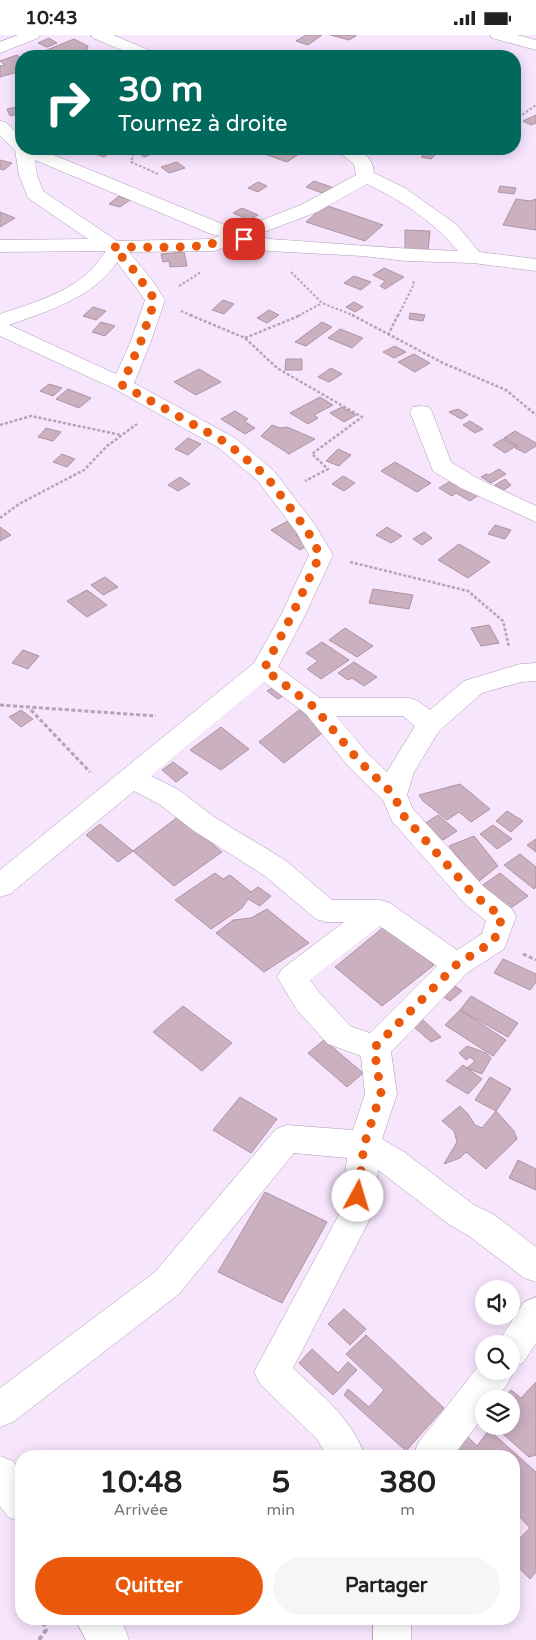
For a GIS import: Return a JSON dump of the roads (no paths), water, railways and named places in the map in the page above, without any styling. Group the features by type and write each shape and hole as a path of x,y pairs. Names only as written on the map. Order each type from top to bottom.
{"main road":[{"path":"0,48 32,35"},
{"path":"99,35 135,50"},
{"path":"498,35 536,45"},
{"path":"0,126 15,140"},
{"path":"24,155 28,175 35,195 112,247 145,284 155,300 141,341 122,385"},
{"path":"40,155 234,237 268,245 363,250 406,255 473,257 536,265"},
{"path":"353,155 363,162 367,177 399,193 450,229 473,257"},
{"path":"0,246 112,247 214,245 310,208 367,177"},
{"path":"0,321 48,304 76,291 103,270 111,255 112,247"},
{"path":"0,328 122,385 227,443 266,476 307,530 320,555 264,669 133,779 0,886"},
{"path":"421,412 440,466 470,483 536,515"},
{"path":"264,669 314,707 359,761 394,795 402,814 474,895 502,917 494,941 456,965 374,1048"},
{"path":"394,795 401,771 430,724 473,687 531,676"},
{"path":"314,707 409,707 430,724"},
{"path":"133,779 169,797 204,823 275,868 326,911 380,911 456,965"},
{"path":"374,1048 339,1035 308,1001 292,977 380,911"},
{"path":"343,1450 330,1427 272,1372 356,1213 364,1145 381,1093 374,1048"},
{"path":"0,1410 166,1283 287,1139 364,1145 393,1162 462,1215 481,1225 536,1267"},
{"path":"520,1337 536,1313"},
{"path":"436,1450 489,1380"},
{"path":"0,1474 15,1495"},
{"path":"99,1625 110,1640"},
{"path":"392,1625 392,1640"}]}
